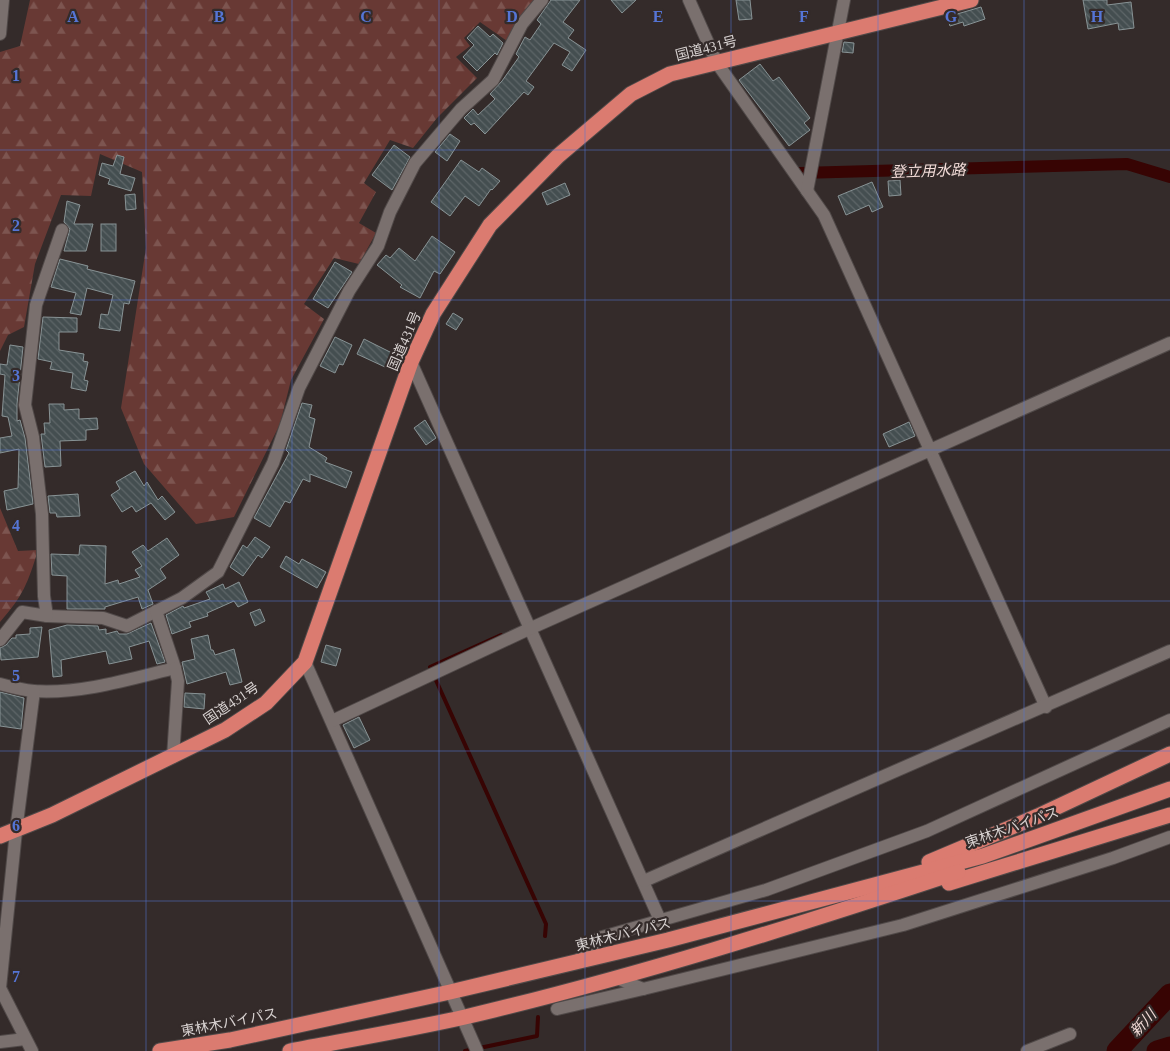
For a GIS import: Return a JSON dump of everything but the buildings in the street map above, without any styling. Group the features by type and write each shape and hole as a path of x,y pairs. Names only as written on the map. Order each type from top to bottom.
{"highway":[{"name":"国道431号","path":"0,836 16,832 225,730 266,703 305,662 411,362 433,314 490,225 558,156 631,94 670,74 837,32 931,5 971,0"},
{"path":"811,902 901,873 981,841 1170,754"},
{"name":"東林木バイパス","path":"160,1051 230,1040 450,992 574,963 811,902 983,856 1170,789"},
{"path":"857,906 885,904 1019,860 1170,815"},
{"name":"東林木バイパス","path":"290,1051 464,1017 617,978 857,906 985,863 1070,829 1086,820"}],"street":[{"path":"0,34 3,0"},
{"path":"0,640 22,612 47,616 103,618 127,626 182,598 218,572 273,463 298,388 349,291 378,246 390,212 415,163 461,109 494,80 522,24 542,0"},
{"path":"688,0 717,63 824,215 1046,707"},
{"path":"807,191 844,0"},
{"path":"47,616 44,596 40,505 33,437 25,405 36,305 62,230"},
{"path":"332,721 529,629 1170,343"},
{"path":"411,362 660,920"},
{"path":"156,611 178,681 173,757"},
{"path":"644,881 1046,707 1170,651"},
{"path":"305,662 450,992 464,1017 477,1051"},
{"path":"0,684 34,691 70,690 105,685 175,668"},
{"path":"32,1051 0,988 16,832 34,691"},
{"path":"574,963 587,953 600,938 766,890 927,830 1170,720"},
{"path":"557,1009 903,925 1113,858 1170,837"},
{"path":"617,978 642,989"},
{"path":"1027,1051 1070,1034"},
{"path":"0,1042 25,1038"}],"green space":[{"path":"30,0 534,0 507,41 480,22 464,38 470,46 456,57 477,78 437,118 413,148 390,140 364,183 376,192 359,223 376,233 359,264 334,258 304,304 324,319 291,380 280,424 234,517 196,524 144,464 121,408 146,248 142,172 100,154 91,196 61,195 35,264 24,327 8,335 0,351 0,52 20,46"},
{"path":"0,508 18,551 38,550 24,589 0,622"}],"waterway":[{"name":"登立用水路","path":"800,173 1127,164 1170,177"},
{"path":"501,635 430,667 546,924 545,936"},
{"name":"新川","path":"1117,1051 1170,994"},
{"path":"465,1051 537,1036 538,1017"},
{"path":"1157,1051 1170,1047"}]}
